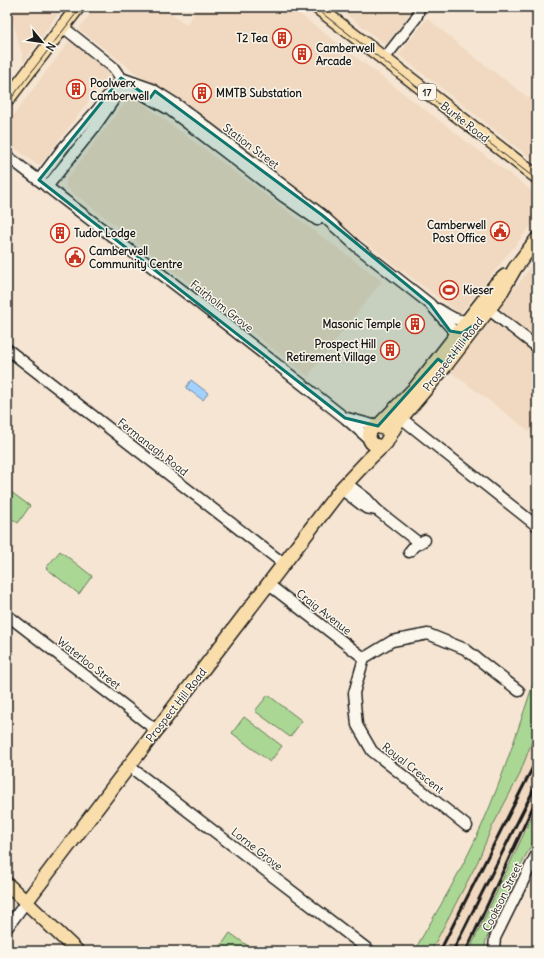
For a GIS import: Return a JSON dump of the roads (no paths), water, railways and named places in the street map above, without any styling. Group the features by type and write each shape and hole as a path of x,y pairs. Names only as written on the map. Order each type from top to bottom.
{"main road":[{"path":"7,100 78,7"},
{"name":"Burke Road","path":"317,7 384,60 537,176"},
{"name":"Prospect Hill Road","path":"378,426 395,417 442,362 484,306 499,296 515,268 537,239"},
{"path":"458,333 465,332 473,321"},
{"name":"Prospect Hill Road","path":"442,362 448,346 458,333"},
{"name":"Prospect Hill Road","path":"343,486 386,442 394,427 395,417"},
{"path":"378,426 386,429 386,442 374,445 369,440 370,432 378,426"},
{"name":"Prospect Hill Road","path":"26,902 343,486 363,454 369,440"},
{"path":"7,884 77,951"}],"street":[{"path":"384,60 416,18 418,7"},
{"name":"Station Street","path":"63,27 114,67 122,78 137,91 176,103 189,119 304,206 333,225 356,246 430,304 459,320 473,321"},
{"name":"Station Street","path":"122,78 138,83 153,95"},
{"path":"88,127 122,78"},
{"path":"43,183 63,148 88,127 118,95 130,90 137,91"},
{"name":"Fairholm Grove","path":"7,156 189,295 345,418 369,440"},
{"name":"Station Street","path":"430,304 446,323 458,333"},
{"path":"484,306 537,347"},
{"path":"446,323 450,337 448,346"},
{"name":"Fermanagh Road","path":"7,350 284,564"},
{"path":"395,417 537,526"},
{"name":"Fairholm Grove","path":"345,418 378,426"},
{"path":"343,486 369,501 377,510 422,542 409,552"},
{"name":"Craig Avenue","path":"268,584 364,658"},
{"name":"Waterloo Street","path":"7,615 156,730"},
{"path":"364,658 392,641 428,634 465,649 519,691"},
{"name":"Royal Crescent","path":"364,658 354,693 357,725 372,751 467,826"},
{"name":"Lorne Grove","path":"129,766 370,951"},
{"name":"Cookson Street","path":"497,951 494,948 494,938 537,853"},
{"name":"Prospect Hill Road","path":"7,928 26,902"}],"water":[{"path":"191,380 208,393 203,400 186,388"}],"tram line":[{"path":"7,104 81,7"},
{"path":"314,7 537,180"}],"railway":[{"path":"440,951 537,759"},
{"path":"453,951 537,783"},
{"path":"466,951 537,798"}],"place":[{"name":"T2 Tea","path":"282,38"},
{"name":"Camberwell Arcade","path":"302,54"},
{"name":"Poolwerx Camberwell","path":"76,89"},
{"name":"MMTB Substation","path":"202,93"},
{"name":"Camberwell Post Office","path":"500,231"},
{"name":"Tudor Lodge","path":"60,233"},
{"name":"Camberwell Community Centre","path":"75,257"},
{"name":"Kieser","path":"449,290"},
{"name":"Masonic Temple","path":"415,324"},
{"name":"Prospect Hill Retirement Village","path":"390,350"}]}
